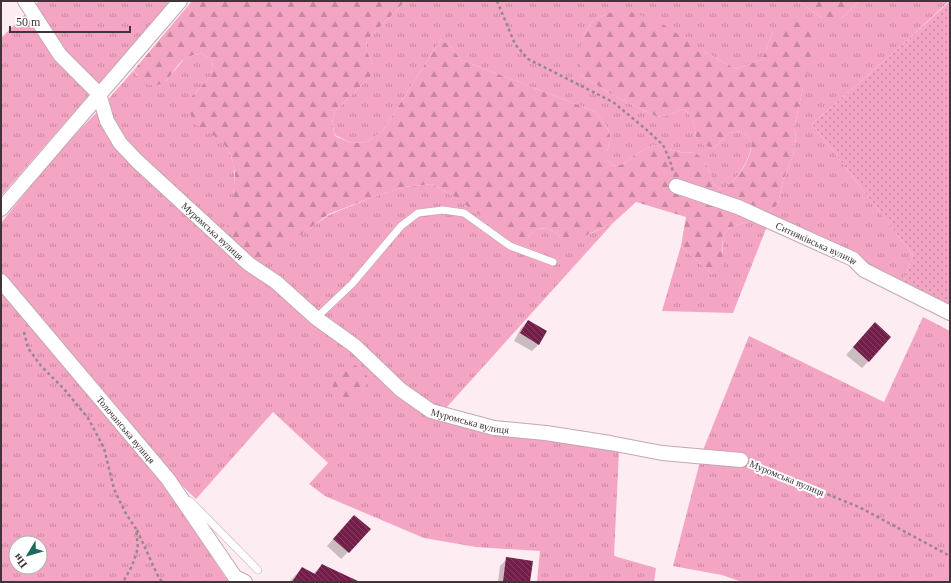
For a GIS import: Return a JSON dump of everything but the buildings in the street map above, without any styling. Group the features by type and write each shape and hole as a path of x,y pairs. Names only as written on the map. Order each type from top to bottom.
{"street":[{"path":"25,1 60,55 99,94"},
{"path":"1,209 180,1"},
{"name":"Муромська вулиця","path":"99,94 107,121 120,143 137,161 249,264 276,282 316,318 355,346 401,390 431,411 494,428 546,433 610,442 662,453 741,460"},
{"name":"Ситняківська вулиця","path":"676,186 738,206 852,259 864,270 950,313"},
{"name":"Толочанська вулиця","path":"1,281 168,479 235,577 245,582"}],"lane":[{"path":"316,318 352,284 401,226 418,213 443,210 464,213 510,246 553,262"},
{"path":"168,479 258,570"}],"path":[{"path":"497,1 515,44 528,60 613,102 663,145 670,160 676,186"},
{"path":"22,328 28,348 41,366 64,388 88,418 104,448 114,488 122,506 136,528 162,582"},
{"name":"Муромська вулиця","path":"741,460 859,507 950,556"},
{"path":"123,582 132,566 138,548 136,528"}],"green space":[{"path":"39,1 171,1 1,196 1,38"},
{"path":"192,1 406,1 367,40 366,50 374,69 370,77 335,111 332,123 335,136 351,143 366,142 382,132 441,39 450,46 461,60 594,111 607,127 611,138 607,151 607,160 612,165 617,166 625,163 636,154 653,145 684,153 694,152 705,162 712,181 720,190 737,177 746,163 751,148 751,142 748,137 741,131 729,133 714,148 703,145 697,141 692,118 686,111 682,109 668,115 657,117 613,95 580,75 578,63 583,36 592,22 606,14 623,9 661,23 705,52 736,69 762,59 773,32 795,21 810,27 818,37 803,88 794,128 796,137 793,156 783,180 778,204 765,216 729,228 722,237 723,266 720,272 712,274 681,246 686,217 636,202 613,223 576,240 563,239 548,228 537,229 527,238 516,241 455,197 432,184 404,187 329,214 269,258 254,258 234,241 227,227 233,198 235,173 231,155 222,141 194,123 190,113 192,96 211,76 213,61 201,53 188,57 178,65 163,83 158,85 146,84 139,78 134,70"},
{"path":"406,1 798,1 822,18 842,18 859,1 949,1 900,47 812,124 913,255 903,282 771,216 733,313 662,311 681,246 712,274 723,252 722,237 729,228 765,216 778,204 783,180 793,156 796,137 794,128 803,88 773,32 762,59 736,69 705,52 606,14 592,22 583,36 580,75 613,95 657,117 668,115 682,109 686,111 692,118 697,140 714,148 729,133 741,131 748,137 751,142 751,148 746,163 731,183 720,190 712,181 706,164 694,152 684,153 653,145 636,154 625,163 617,166 612,165 607,160 607,151 611,138 607,127 594,111 461,60 450,46 441,39 382,132 366,142 351,143 335,135 332,123 335,111 370,77 372,62 366,50 367,40"},
{"path":"798,1 859,1 842,18 822,18"},
{"path":"950,1 950,308 903,282 913,255 812,124"},
{"path":"201,53 213,61 211,76 192,96 194,123 217,137 228,149 234,169 233,198 301,234 329,215 370,198 404,187 432,184 527,238 537,229 548,228 563,239 590,234 613,223 437,418 486,432 619,451 614,556 656,568 654,582 537,582 540,551 476,547 424,538 325,496 309,484 328,463 273,412 196,499 171,475 1,276 1,223 59,151 96,113 134,70 137,76 166,81 185,58"},
{"path":"1,288 163,482 225,577 236,582 1,582"},
{"path":"923,317 950,331 950,582 742,582 722,575 673,566 703,450 749,336 884,402"},
{"path":"348,365 355,365 367,376 362,395 356,400 345,404 336,397 332,388 336,377"}]}
